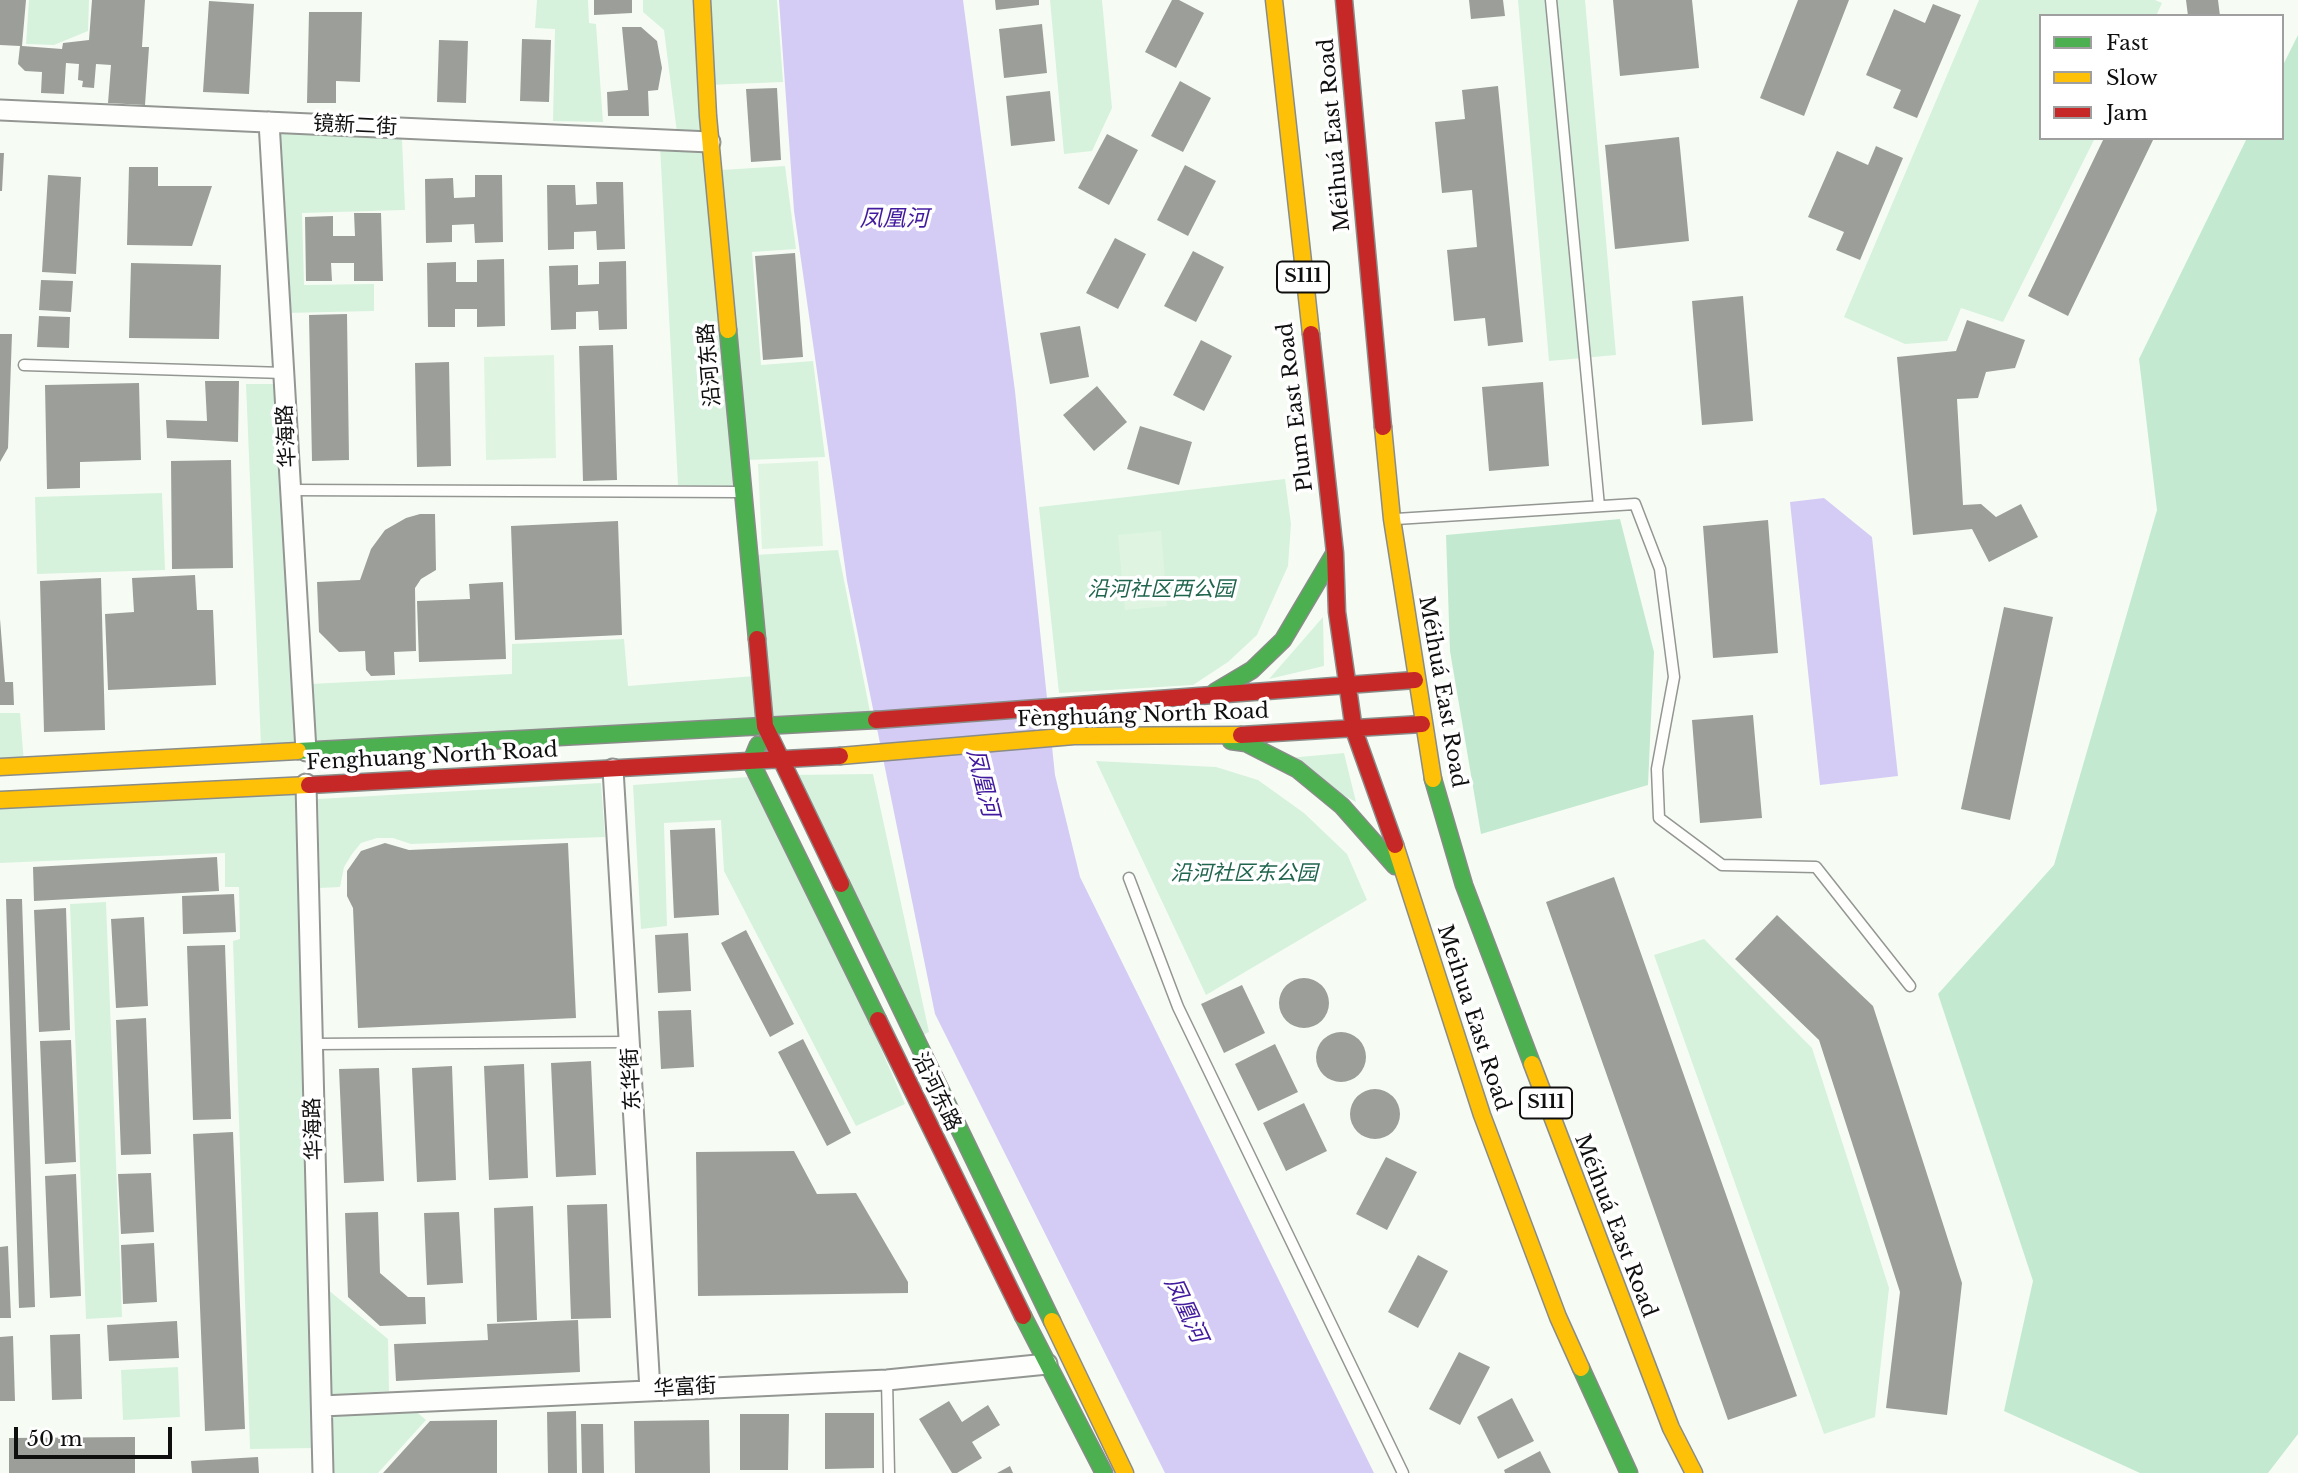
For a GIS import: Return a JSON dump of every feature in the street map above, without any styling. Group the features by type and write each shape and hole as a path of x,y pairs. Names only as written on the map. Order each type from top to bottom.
{"main road":[{"name":"沿河东路","path":"702,0 710,142 765,726 1125,1473"},
{"name":"Plum East Road","path":"1274,0 1335,553 1337,612 1345,685"},
{"name":"Méihuá East Road","path":"1344,0 1392,519 1431,771 1464,885 1671,1428 1694,1473"},
{"path":"1208,697 1252,670 1283,640 1335,553"},
{"name":"Fènghuáng North Road","path":"864,721 1415,680"},
{"name":"Meihua East Road","path":"1345,685 1354,730 1407,879 1482,1115 1558,1317 1629,1473"},
{"name":"Fenghuang North Road","path":"0,767 864,721"},
{"name":"Fènghuáng North Road","path":"865,752 1057,738 1199,737 1422,724"},
{"name":"沿河东路","path":"765,726 751,762 1047,1364 1104,1473"},
{"path":"1199,737 1246,743 1297,769 1342,806 1407,879"},
{"name":"Fenghuang North Road","path":"0,800 780,761 865,752"}],"street":[{"name":"镜新二街","path":"0,110 710,142"},
{"name":"华海路","path":"269,122 306,751"},
{"name":"东华街","path":"613,769 650,1390"},
{"name":"华海路","path":"306,784 323,1473"},
{"name":"华富街","path":"322,1406 887,1380 1047,1364"}],"lane":[{"path":"1551,0 1599,506"},
{"path":"24,365 284,373"},
{"path":"290,490 743,492"},
{"path":"1392,519 1635,504 1660,569 1674,677 1657,769 1659,818 1722,865 1816,867 1910,986"},
{"path":"1129,878 1178,1007 1403,1473"},
{"path":"312,1044 630,1042"},
{"path":"887,1380 889,1473"}],"green space":[{"path":"29,0 89,0 88,31 54,45 26,44"},
{"path":"537,0 588,0 589,23 596,24 603,122 553,121 555,29 535,28"},
{"path":"643,0 695,0 702,136 677,133 664,30 643,12"},
{"path":"704,0 777,0 783,82 708,85"},
{"path":"1050,0 1102,0 1112,108 1092,151 1064,154"},
{"path":"1518,0 1585,0 1616,355 1549,361"},
{"path":"1979,0 2155,0 2162,3 2157,14 2039,14 2039,140 2094,140 2003,322 1961,308 1947,341 1905,344 1844,317"},
{"path":"2298,35 2298,1434 2268,1473 2140,1473 2004,1411 2033,1281 1938,994 2054,865 2157,510 2139,359 2246,140 2284,140 2284,63"},
{"path":"276,132 402,139 405,210 302,213 304,285 374,284 374,311 286,313"},
{"path":"660,146 703,148 737,488 678,485"},
{"path":"785,166 796,249 752,252 761,365 813,361 825,457 746,460 721,170"},
{"path":"554,355 556,458 486,460 484,357"},
{"path":"246,384 279,384 299,746 261,746"},
{"path":"818,461 823,546 762,549 758,464"},
{"name":"沿河社区西公园","path":"1285,479 1291,524 1288,566 1257,635 1228,662 1193,685 1059,693 1039,507"},
{"path":"162,493 165,570 37,574 35,497"},
{"path":"1620,519 1654,652 1648,785 1481,834 1450,651 1446,535"},
{"path":"1161,531 1167,606 1125,610 1118,535"},
{"path":"838,550 871,717 769,722 755,555"},
{"path":"1323,617 1324,666 1269,679"},
{"path":"624,639 628,686 755,676 758,722 313,746 310,684 512,674 512,644"},
{"path":"0,713 20,713 24,763 0,764"},
{"path":"1344,753 1356,802 1277,759"},
{"name":"沿河社区东公园","path":"1096,761 1216,767 1258,780 1304,813 1347,854 1367,900 1206,995"},
{"path":"873,774 929,1032 908,1042 786,775"},
{"path":"762,776 905,1104 856,1126 724,871 721,820 664,823 667,926 641,929 633,785"},
{"path":"601,783 605,837 411,844 393,838 377,838 361,843 352,854 344,867 340,887 320,888 318,799"},
{"path":"300,793 314,1448 250,1449 233,941 240,939 239,887 225,887 225,853 0,863 0,808"},
{"path":"106,902 122,1317 86,1319 70,904"},
{"path":"1704,939 1812,1048 1889,1288 1875,1417 1824,1434 1654,955"},
{"path":"327,1289 388,1339 389,1391 330,1395"},
{"path":"178,1367 180,1417 123,1420 121,1370"},
{"path":"412,1408 426,1420 378,1473 328,1473 328,1411"}],"water":[{"name":"凤凰河","path":"779,0 963,0 1015,391 1055,775 1080,877 1374,1473 1165,1473 935,1014 847,581 794,211"},
{"path":"1824,498 1872,537 1898,776 1820,785 1790,502"}],"building":[{"path":"0,0 26,0 22,46 62,49 63,43 89,40 92,0 145,0 142,47 149,47 145,105 108,103 111,65 96,64 94,88 82,87 83,81 78,80 79,64 66,63 64,94 41,93 42,72 25,71 18,64 20,46 0,45"},
{"path":"594,0 632,0 632,13 594,15"},
{"path":"995,0 1039,0 1039,5 996,10"},
{"path":"1172,0 1179,0 1204,13 1176,68 1145,52"},
{"path":"1469,0 1503,0 1505,16 1471,19"},
{"path":"1613,0 1692,0 1699,68 1620,76"},
{"path":"1798,0 1849,0 1804,116 1760,98"},
{"path":"2186,0 2218,0 2220,14 2188,14"},
{"path":"209,1 254,4 249,94 203,92"},
{"path":"1933,4 1961,15 1917,118 1893,108 1901,90 1866,75 1894,9 1925,23"},
{"path":"309,12 362,12 360,82 336,81 336,103 307,103"},
{"path":"1042,24 1047,73 1004,78 999,29"},
{"path":"622,27 641,27 657,41 662,68 658,90 648,91 649,116 608,116 607,92 628,90"},
{"path":"522,39 551,40 549,102 520,101"},
{"path":"439,40 468,41 466,103 437,102"},
{"path":"1180,81 1211,98 1183,152 1151,136"},
{"path":"1498,86 1523,342 1488,346 1485,318 1454,321 1447,250 1477,247 1472,190 1442,193 1435,122 1465,119 1462,90"},
{"path":"777,88 781,160 751,162 746,89"},
{"path":"1050,91 1055,141 1011,146 1006,96"},
{"path":"1107,134 1138,150 1109,205 1078,188"},
{"path":"1679,137 1689,241 1615,249 1605,145"},
{"path":"2103,140 2153,140 2068,316 2028,296"},
{"path":"1876,146 1903,158 1860,260 1836,250 1844,232 1808,217 1837,151 1868,165"},
{"path":"0,153 4,153 2,191 0,191"},
{"path":"1185,165 1216,181 1188,236 1157,220"},
{"path":"129,167 158,167 158,186 212,186 192,246 127,245"},
{"path":"48,175 81,177 76,274 42,272"},
{"path":"475,175 502,175 503,242 475,243 474,224 452,225 452,242 426,243 425,179 453,178 454,198 475,197"},
{"path":"596,182 623,182 625,249 597,250 596,231 574,232 574,249 548,250 547,185 575,185 576,205 597,204"},
{"path":"354,213 381,213 383,281 354,281 354,263 331,263 332,281 306,281 305,217 333,216 333,236 355,236"},
{"path":"1115,238 1146,254 1118,309 1086,293"},
{"path":"1193,251 1224,267 1196,322 1164,306"},
{"path":"795,253 803,357 763,360 755,256"},
{"path":"504,259 505,326 477,327 477,309 455,309 455,327 428,327 427,263 456,262 456,282 477,282 477,260"},
{"path":"626,261 627,329 599,330 598,311 576,312 576,329 551,330 549,266 578,265 578,285 599,284 599,262"},
{"path":"131,263 221,265 219,339 129,338"},
{"path":"41,280 73,281 71,312 39,310"},
{"path":"1743,296 1753,421 1702,425 1692,301"},
{"path":"347,314 349,460 312,461 309,315"},
{"path":"39,316 70,317 69,348 37,347"},
{"path":"1967,320 2025,340 2015,368 1986,372 1978,398 1957,399 1963,505 1981,504 1996,517 2021,504 2038,537 1989,562 1972,529 1913,535 1897,357 1956,351"},
{"path":"1080,326 1089,377 1050,384 1040,333"},
{"path":"0,334 12,334 8,448 0,462"},
{"path":"1201,340 1232,356 1204,411 1173,395"},
{"path":"613,345 617,480 583,481 579,346"},
{"path":"449,362 451,466 417,467 415,363"},
{"path":"205,381 239,381 238,442 167,438 166,420 207,421"},
{"path":"1543,382 1549,466 1489,471 1482,387"},
{"path":"139,383 141,460 80,462 80,488 47,489 45,385"},
{"path":"1097,386 1127,422 1094,451 1063,415"},
{"path":"1140,426 1192,442 1179,485 1127,469"},
{"path":"231,460 233,568 172,569 171,461"},
{"path":"435,514 436,570 421,579 415,588 416,651 394,652 395,675 371,676 366,670 365,651 339,652 319,632 317,582 360,580 371,549 385,530 406,518"},
{"path":"1768,520 1778,653 1713,658 1703,526"},
{"path":"618,521 622,635 515,640 511,526"},
{"path":"195,575 197,610 213,610 216,685 108,690 105,614 134,612 132,578"},
{"path":"101,578 105,730 44,732 40,581"},
{"path":"503,582 506,659 419,662 417,601 470,599 469,584"},
{"path":"2004,607 2053,617 2010,820 1961,809"},
{"path":"0,619 5,682 13,682 14,705 0,705"},
{"path":"1753,715 1762,818 1700,823 1692,720"},
{"path":"715,828 719,915 674,918 670,830"},
{"path":"385,843 409,850 568,843 576,1018 358,1028 353,908 347,896 347,871 361,851"},
{"path":"217,857 219,891 34,901 33,867"},
{"path":"1614,877 1797,1396 1728,1420 1546,902"},
{"path":"234,894 236,932 183,934 182,896"},
{"path":"6,899 22,899 35,1307 19,1308"},
{"path":"66,908 70,1030 39,1032 34,910"},
{"path":"1777,915 1873,1006 1962,1283 1947,1415 1886,1408 1900,1292 1819,1040 1735,959"},
{"path":"144,917 148,1006 116,1008 111,919"},
{"path":"746,930 794,1024 770,1037 721,943"},
{"path":"688,933 691,991 658,993 655,935"},
{"path":"225,945 231,1119 193,1120 187,946"},
{"path":"1304,978 1322,985 1329,1003 1322,1021 1304,1028 1286,1021 1279,1003 1286,985"},
{"path":"1242,985 1265,1033 1224,1053 1201,1004"},
{"path":"691,1010 694,1067 661,1069 658,1011"},
{"path":"146,1018 151,1154 121,1155 116,1020"},
{"path":"1341,1032 1359,1039 1366,1057 1359,1075 1341,1082 1323,1075 1316,1057 1323,1039"},
{"path":"803,1039 851,1133 827,1146 778,1052"},
{"path":"71,1040 76,1162 45,1164 40,1041"},
{"path":"1275,1044 1298,1092 1258,1111 1235,1064"},
{"path":"591,1061 596,1175 556,1177 551,1063"},
{"path":"524,1064 528,1178 489,1180 484,1066"},
{"path":"452,1066 456,1180 417,1182 412,1068"},
{"path":"379,1068 384,1181 344,1183 339,1069"},
{"path":"1375,1089 1393,1096 1400,1114 1393,1132 1375,1139 1357,1132 1350,1114 1357,1096"},
{"path":"1304,1103 1327,1151 1286,1171 1263,1123"},
{"path":"233,1132 245,1429 205,1431 193,1134"},
{"path":"794,1151 817,1194 856,1193 908,1282 908,1293 698,1296 696,1152"},
{"path":"1386,1157 1417,1172 1387,1230 1356,1214"},
{"path":"151,1173 154,1232 121,1234 118,1174"},
{"path":"76,1174 81,1296 50,1298 45,1176"},
{"path":"607,1204 611,1318 571,1319 567,1205"},
{"path":"533,1206 537,1320 497,1322 494,1208"},
{"path":"378,1212 380,1273 408,1297 425,1297 426,1324 380,1326 348,1297 345,1213"},
{"path":"459,1212 463,1283 427,1285 424,1213"},
{"path":"154,1243 157,1302 123,1304 121,1245"},
{"path":"8,1246 11,1318 0,1318 0,1247"},
{"path":"1418,1255 1448,1271 1418,1328 1388,1312"},
{"path":"578,1320 580,1372 396,1381 394,1344 488,1340 487,1324"},
{"path":"177,1321 179,1358 109,1361 107,1325"},
{"path":"80,1334 82,1399 52,1400 50,1335"},
{"path":"13,1336 15,1401 0,1401 0,1337"},
{"path":"1459,1352 1490,1367 1460,1425 1429,1409"},
{"path":"1512,1398 1534,1441 1498,1459 1477,1417"},
{"path":"949,1401 962,1422 988,1405 1000,1425 972,1442 982,1458 957,1473 952,1473 919,1419"},
{"path":"576,1411 577,1473 548,1473 547,1412"},
{"path":"825,1413 874,1413 874,1468 825,1469"},
{"path":"740,1414 789,1414 788,1470 740,1470"},
{"path":"497,1420 497,1473 383,1473 430,1421"},
{"path":"709,1420 710,1473 635,1473 634,1421"},
{"path":"581,1424 603,1424 604,1473 582,1473"},
{"path":"135,1437 135,1473 9,1473 9,1438"},
{"path":"1540,1451 1551,1473 1505,1473 1504,1470"},
{"path":"258,1457 259,1473 192,1473 191,1461"},
{"path":"1010,1466 1013,1473 997,1473"}],"traffic: fast":[{"path":"728,330 757,639"},
{"path":"1215,692 1252,670 1283,640 1334,554"},
{"path":"298,751 876,720"},
{"path":"1231,741 1246,743 1297,769 1342,806 1395,866"},
{"path":"758,745 751,762 878,1020"},
{"path":"1433,779 1464,885 1532,1064"},
{"path":"841,884 1052,1321"},
{"path":"1023,1316 1104,1473"},
{"path":"1581,1368 1629,1473"}],"traffic: slow":[{"path":"702,0 708,116 728,330"},
{"path":"1274,0 1311,334"},
{"path":"1383,427 1392,519 1433,779"},
{"path":"840,756 1074,736 1241,735"},
{"path":"0,767 298,751"},
{"path":"0,800 309,785"},
{"path":"1395,845 1482,1115 1558,1317 1581,1368"},
{"path":"1532,1064 1671,1428 1694,1473"},
{"path":"1052,1321 1125,1473"}],"traffic: jam":[{"path":"1344,0 1383,427"},
{"path":"1311,334 1335,553 1337,612 1354,730 1395,845"},
{"path":"757,639 765,726 841,884"},
{"path":"876,720 1415,680"},
{"path":"1241,735 1422,724"},
{"path":"309,785 840,756"},
{"path":"878,1020 1023,1316"}]}
